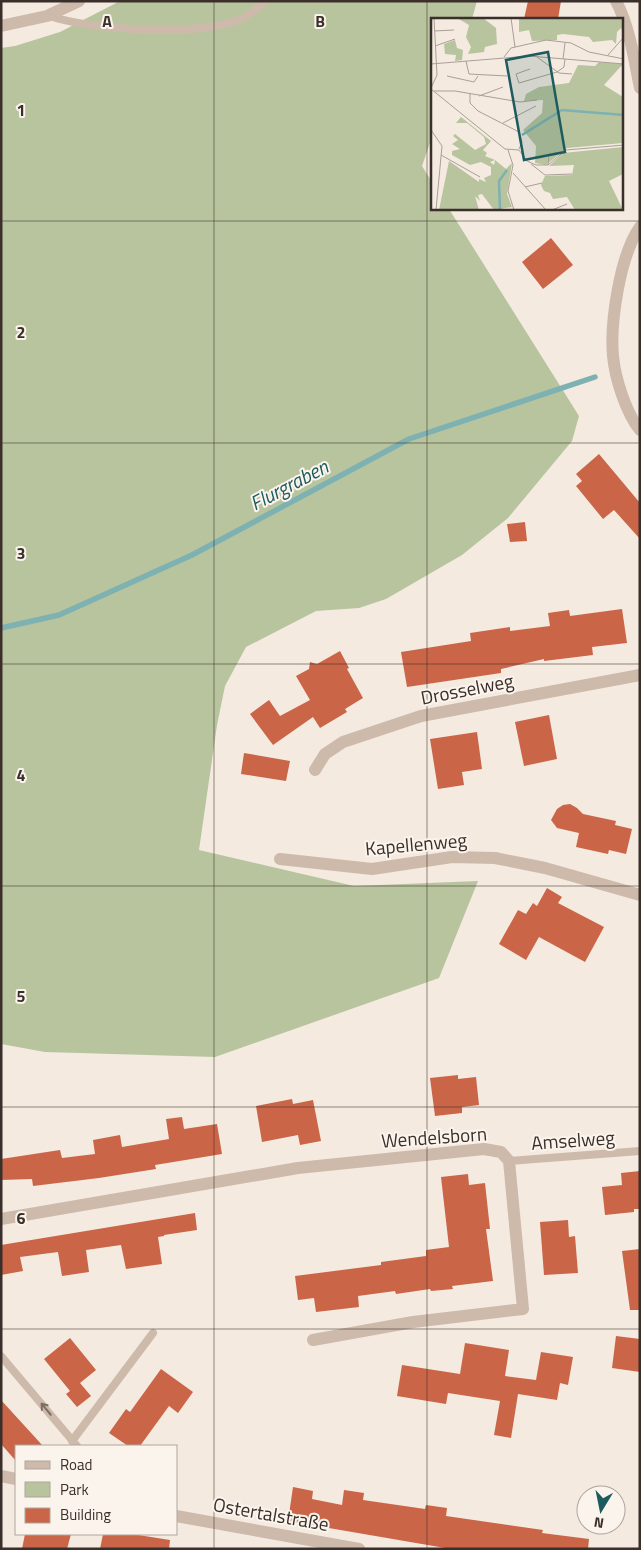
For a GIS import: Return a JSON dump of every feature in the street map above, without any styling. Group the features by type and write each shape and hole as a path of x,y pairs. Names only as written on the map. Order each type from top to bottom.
{"street":[{"path":"1,26 47,16 79,1"},
{"path":"616,1 622,18"},
{"path":"624,23 631,42 640,88"},
{"path":"640,227 635,233 621,271 613,321 612,356 622,397 640,430"},
{"name":"Drosselweg","path":"315,770 325,754 343,742 422,716 640,675"},
{"name":"Kapellenweg","path":"280,859 372,869 452,857 495,858 546,868 640,895"},
{"name":"Wendelsborn","path":"1,1219 307,1167 484,1149 500,1152 509,1161 523,1309 413,1322 314,1340"},
{"path":"1,1476 15,1479"},
{"name":"Ostertalstraße","path":"178,1514 359,1549"}],"lane":[{"path":"47,16 67,22 102,26 157,29 205,28 242,19 266,1"},
{"name":"Amselweg","path":"509,1161 640,1151"},
{"path":"1,1356 74,1443 153,1333"}],"green space":[{"path":"120,1 477,1 472,18 431,18 431,140 422,166 431,180 431,210 450,210 579,416 572,441 508,518 462,555 386,599 359,608 316,611 246,647 225,686 217,725 199,850 354,886 478,881 439,978 215,1057 45,1052 1,1044 1,48 15,46 60,32"}],"building":[{"path":"528,1 561,1 558,18 524,18"},
{"path":"551,238 573,265 543,289 522,262"},
{"path":"599,454 640,503 640,539 614,510 603,519 576,486 582,481 576,474"},
{"path":"525,522 527,541 510,542 507,524"},
{"path":"622,609 627,643 592,647 593,655 544,661 544,659 501,669 501,673 407,687 401,652 471,641 470,633 510,627 510,631 550,626 548,613 569,610 570,616"},
{"path":"340,651 349,668 347,669 363,698 345,709 347,712 320,728 313,717 273,745 250,714 269,700 280,716 310,700 296,676 309,669 310,662 317,664"},
{"path":"549,715 557,759 524,766 515,722"},
{"path":"477,732 482,769 462,772 464,785 438,789 430,739"},
{"path":"244,753 290,761 286,781 241,774"},
{"path":"570,804 583,814 616,821 615,825 632,829 626,854 609,850 608,854 576,847 579,833 557,828 551,820 557,809 563,805"},
{"path":"547,888 562,897 558,903 604,927 585,962 539,937 526,960 499,944 518,910 526,914 533,903 537,906"},
{"path":"458,1075 458,1079 476,1077 479,1105 462,1107 462,1113 435,1116 430,1078"},
{"path":"292,1099 293,1104 313,1100 321,1141 300,1145 298,1135 262,1142 256,1106"},
{"path":"182,1117 184,1129 217,1124 222,1154 155,1165 156,1169 33,1186 32,1179 1,1180 1,1159 60,1150 62,1158 95,1154 93,1140 120,1135 122,1147 169,1139 166,1119"},
{"path":"640,1171 640,1209 634,1209 634,1212 605,1215 602,1187 622,1185 621,1173"},
{"path":"468,1174 469,1185 485,1183 490,1229 486,1229 493,1281 452,1286 453,1289 431,1291 430,1289 396,1294 395,1291 358,1296 359,1307 316,1312 314,1298 298,1300 295,1276 381,1265 381,1262 426,1256 426,1250 449,1247 441,1177"},
{"path":"195,1213 197,1230 158,1237 162,1264 126,1269 121,1245 86,1250 89,1272 62,1276 58,1252 20,1257 23,1271 1,1275 1,1245"},
{"path":"568,1220 569,1237 575,1236 578,1273 544,1275 540,1222"},
{"path":"640,1249 640,1310 630,1310 622,1251"},
{"path":"616,1336 640,1339 640,1372 612,1368"},
{"path":"70,1338 96,1370 80,1383 91,1396 77,1407 66,1394 70,1391 44,1359"},
{"path":"465,1343 509,1350 505,1376 536,1380 541,1352 573,1357 568,1385 560,1383 557,1400 518,1394 511,1438 494,1435 500,1401 448,1393 446,1404 397,1396 402,1365 460,1374"},
{"path":"161,1369 193,1392 178,1413 169,1406 141,1445 127,1445 109,1433 126,1409 130,1412"},
{"path":"1,1400 42,1445 15,1445 15,1460 1,1444"},
{"path":"293,1487 313,1491 312,1499 342,1505 344,1490 364,1493 363,1500 425,1509 426,1505 447,1508 446,1516 543,1530 542,1533 589,1539 588,1549 451,1549 288,1521"},
{"path":"25,1535 71,1535 67,1549 22,1549"},
{"path":"103,1535 138,1535 170,1540 169,1549 100,1549"}],"waterway":[{"name":"Flurgraben","path":"1,628 59,615 192,555 409,439 595,377"}]}
